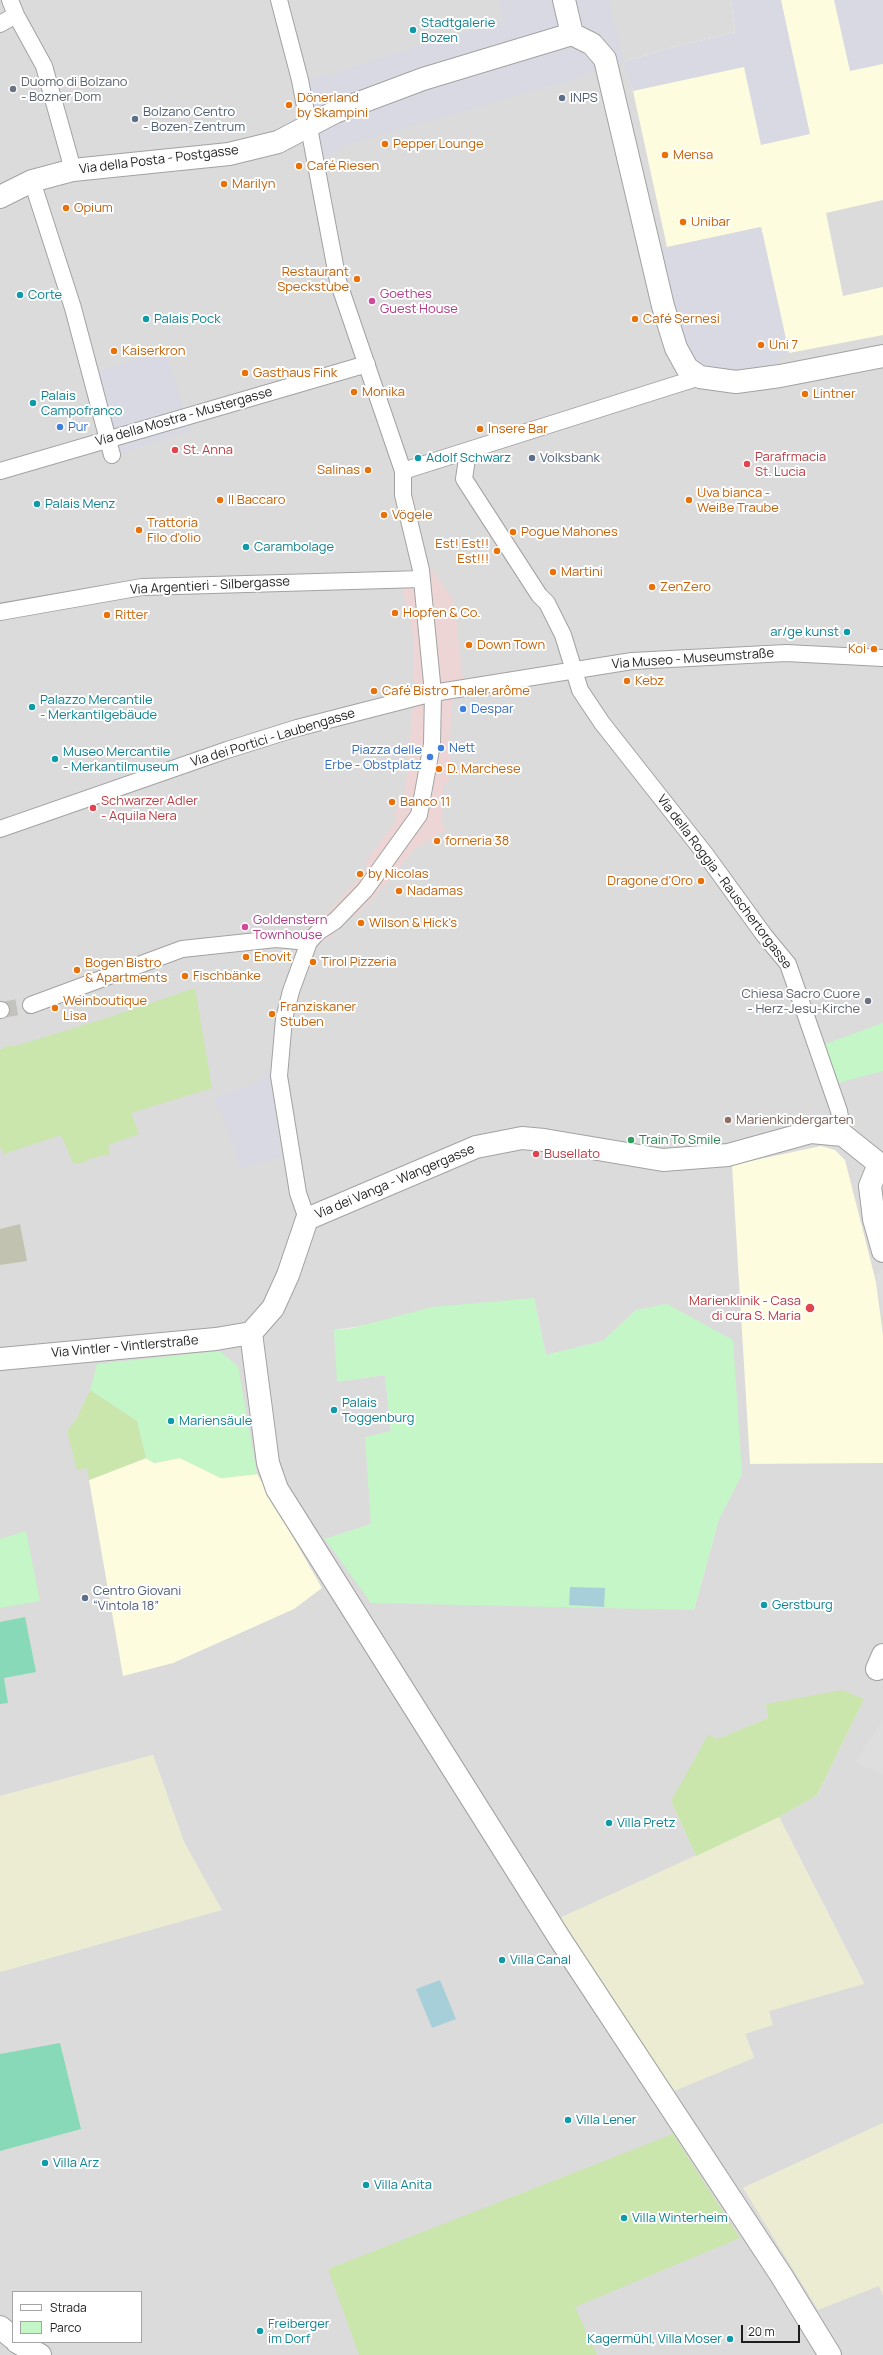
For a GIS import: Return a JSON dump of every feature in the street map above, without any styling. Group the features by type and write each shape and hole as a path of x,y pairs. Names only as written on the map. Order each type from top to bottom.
{"street":[{"path":"279,0 300,80 338,281 404,471 402,495 422,579 433,693 432,744 419,815 365,890 335,921 318,932 309,942 291,991 284,1019 279,1076 298,1193 307,1219"},
{"path":"564,0 572,34 592,44 605,59 665,313 676,348 687,368 700,377"},
{"path":"0,24 13,7 44,66 73,170"},
{"name":"Via della Posta - Postgasse","path":"0,197 32,181 73,170 229,154 278,142 335,112 423,79 572,34"},
{"path":"32,181 73,308 110,447"},
{"path":"404,471 468,452 700,377 736,382 780,376 883,356"},
{"name":"Via della Mostra - Mustergasse","path":"0,471 110,447 367,364"},
{"name":"Via della Roggia - Rauschertorgasse","path":"468,452 464,479 539,595 547,603 563,635 580,690 602,723 706,855 764,935 788,964 839,1111 843,1135"},
{"name":"Via Argentieri - Silbergasse","path":"0,612 142,587 422,579"},
{"name":"Via Museo - Museumstraße","path":"433,693 632,661 716,655 786,653 883,658"},
{"name":"Via dei Portici - Laubengasse","path":"0,829 248,743 297,728 433,693"},
{"path":"31,1005 182,949 276,939 309,942"},
{"name":"Via dei Vanga - Wangergasse","path":"251,1333 273,1308 290,1269 307,1219 476,1147 522,1138 544,1140 663,1160 728,1154 811,1132 843,1135"},
{"path":"843,1135 881,1165 870,1186 874,1219 883,1251"},
{"path":"251,1333 268,1463 277,1489 560,1939 781,2275 830,2355"},
{"name":"Via Vintler - Vintlerstraße","path":"7,1358 216,1339 251,1333"},
{"path":"0,2327 12,2337"},
{"path":"20,2343 40,2355"}],"shaded area":[{"path":"0,0 883,0 883,2123 743,2188 879,2286 883,2295 883,2355 0,2355 0,1972 221,1910 184,1842 153,1755 0,1796","holes":["534,1298 546,1355 603,1341 636,1310 742,1474 719,1519 694,1610 325,1539 371,1524 370,1493 391,1432 385,1375 358,1379 335,1345 334,1330","864,1699 817,1795 779,1817 864,1983 769,2011 745,2034 754,2057 674,2091 560,1918 696,1856 671,1801 718,1740 768,1718 766,1704"]},
{"path":"498,0 609,0 624,62 658,51 735,32 731,0 781,0 810,134 761,145 744,67 633,91 623,62 607,66 582,77 338,147 339,152 321,157 300,80 328,75 329,78 330,75 385,56 504,21"},
{"path":"731,0 883,0 883,200 826,213 843,296 883,287 883,335 789,353 761,227 667,247 633,91 624,62 658,51 735,32"},
{"path":"834,0 883,0 883,64 850,71"},
{"path":"761,227 789,353 777,357 780,376 687,368 650,251"},
{"path":"166,351 190,431 118,454 84,375"},
{"name":"Piazza delle Erbe - Obstplatz","path":"431,569 454,601 463,681 457,688 452,705 449,746 451,761 447,774 449,775 448,783 443,783 442,823 446,830 414,849 385,886 378,889 379,891 368,904 365,904 362,907 363,910 350,918 336,932 330,933 331,937 325,941 310,923 313,924 329,911 369,867 365,863 396,821 397,818 394,815 405,791 414,698 413,633 403,590 410,579 421,570"},
{"path":"269,1070 282,1157 240,1169 221,1109 218,1110 214,1098 250,1086"},
{"name":"Marienklinik - Casa di cura S. Maria","path":"821,1146 835,1150 845,1160 876,1282 883,1335 883,1463 750,1464 732,1165"},
{"path":"20,1224 27,1261 0,1265 0,1229"},
{"path":"883,1267 883,1315 876,1275"},
{"path":"146,1458 154,1463 180,1458 221,1478 257,1474 322,1588 294,1609 173,1663 123,1676 89,1480"},
{"path":"883,1719 883,1774 854,1763"},
{"path":"153,1755 184,1842 222,1910 0,1972 0,1796"},
{"path":"779,1817 864,1984 769,2011 773,2025 745,2034 754,2058 674,2091 560,1918"},
{"path":"883,2123 883,2295 879,2286 818,2310 743,2188"}],"green space":[{"path":"195,988 212,1088 131,1113 139,1134 108,1145 110,1154 101,1156 98,1155 99,1157 87,1159 87,1161 78,1164 75,1162 74,1165 61,1135 4,1154 0,1147 0,1050 11,1044 12,1047 110,1017"},
{"path":"883,1023 883,1071 838,1083 825,1044"},
{"path":"534,1298 546,1355 603,1341 636,1310 667,1304 733,1340 742,1474 719,1519 694,1610 371,1603 325,1539 371,1524 365,1437 391,1431 385,1375 337,1382 334,1330 349,1329 432,1307"},
{"path":"219,1351 238,1366 257,1474 221,1478 180,1458 154,1463 146,1458 137,1421 90,1390 97,1364"},
{"path":"90,1390 137,1421 146,1458 89,1480 87,1468 77,1470 67,1431 76,1420"},
{"path":"26,1531 40,1601 0,1608 0,1539"},
{"path":"25,1617 36,1672 4,1678 8,1703 0,1704 0,1622"},
{"path":"842,1690 864,1699 817,1795 779,1817 696,1856 671,1801 708,1735 718,1739 768,1718 766,1704"},
{"path":"60,2043 81,2129 0,2151 0,2054"},
{"path":"673,2134 740,2238 575,2307 597,2355 359,2355 328,2269"}],"water":[{"path":"570,1587 605,1588 604,1607 569,1605"},
{"path":"440,1980 456,2019 432,2028 416,1989"}],"tunnel":[{"path":"1,1010 31,1005"}],"place":[{"name":"Stadtgalerie Bozen","path":"413,30"},
{"name":"Duomo di Bolzano - Bozner Dom","path":"13,89"},
{"name":"INPS","path":"562,98"},
{"name":"Dönerland by Skampini","path":"289,105"},
{"name":"Bolzano Centro - Bozen-Zentrum","path":"135,119"},
{"name":"Pepper Lounge","path":"385,144"},
{"name":"Mensa","path":"665,155"},
{"name":"Café Riesen","path":"299,166"},
{"name":"Marilyn","path":"224,184"},
{"name":"Opium","path":"66,208"},
{"name":"Unibar","path":"683,222"},
{"name":"Restaurant Speckstube","path":"357,279"},
{"name":"Corte","path":"20,295"},
{"name":"Goethes Guest House","path":"372,301"},
{"name":"Palais Pock","path":"146,319"},
{"name":"Café Sernesi","path":"635,319"},
{"name":"Uni 7","path":"761,345"},
{"name":"Kaiserkron","path":"114,351"},
{"name":"Gasthaus Fink","path":"245,373"},
{"name":"Monika","path":"354,392"},
{"name":"Lintner","path":"805,394"},
{"name":"Palais Campofranco","path":"33,403"},
{"name":"Pur","path":"60,427"},
{"name":"Insere Bar","path":"480,429"},
{"name":"St. Anna","path":"175,450"},
{"name":"Adolf Schwarz","path":"418,458"},
{"name":"Volksbank","path":"532,458"},
{"name":"Parafrmacia St. Lucia","path":"747,464"},
{"name":"Salinas","path":"368,470"},
{"name":"Il Baccaro","path":"220,500"},
{"name":"Uva bianca - Weiße Traube","path":"689,500"},
{"name":"Palais Menz","path":"37,504"},
{"name":"Vögele","path":"384,515"},
{"name":"Trattoria Filo d'olio","path":"139,530"},
{"name":"Pogue Mahones","path":"513,532"},
{"name":"Carambolage","path":"246,547"},
{"name":"Est! Est!! Est!!!","path":"497,551"},
{"name":"Martini","path":"553,572"},
{"name":"ZenZero","path":"652,587"},
{"name":"Hopfen & Co.","path":"395,613"},
{"name":"Ritter","path":"107,615"},
{"name":"ar/ge kunst","path":"847,632"},
{"name":"Down Town","path":"469,645"},
{"name":"Koi","path":"874,649"},
{"name":"Kebz","path":"627,681"},
{"name":"Café Bistro Thaler arôme","path":"374,691"},
{"name":"Palazzo Mercantile - Merkantilgebäude","path":"32,707"},
{"name":"Despar","path":"463,709"},
{"name":"Nett","path":"441,748"},
{"name":"Piazza delle Erbe - Obstplatz","path":"430,757"},
{"name":"Museo Mercantile - Merkantilmuseum","path":"55,759"},
{"name":"D. Marchese","path":"439,769"},
{"name":"Banco 11","path":"392,802"},
{"name":"Schwarzer Adler - Aquila Nera","path":"93,808"},
{"name":"forneria 38","path":"437,841"},
{"name":"by Nicolas","path":"360,874"},
{"name":"Dragone d'Oro","path":"701,881"},
{"name":"Nadamas","path":"399,891"},
{"name":"Wilson & Hick's","path":"361,923"},
{"name":"Goldenstern Townhouse","path":"245,927"},
{"name":"Enovit","path":"246,957"},
{"name":"Tirol Pizzeria","path":"313,962"},
{"name":"Bogen Bistro & Apartments","path":"77,970"},
{"name":"Fischbänke","path":"185,976"},
{"name":"Chiesa Sacro Cuore - Herz-Jesu-Kirche","path":"868,1001"},
{"name":"Weinboutique Lisa","path":"55,1008"},
{"name":"Franziskaner Stuben","path":"272,1014"},
{"name":"Marienkindergarten","path":"728,1120"},
{"name":"Train To Smile","path":"631,1140"},
{"name":"Busellato","path":"536,1154"},
{"name":"Marienklinik - Casa di cura S. Maria","path":"810,1308"},
{"name":"Palais Toggenburg","path":"334,1410"},
{"name":"Mariensäule","path":"171,1421"},
{"name":"Centro Giovani “Vintola 18”","path":"85,1598"},
{"name":"Gerstburg","path":"764,1605"},
{"name":"Villa Pretz","path":"609,1823"},
{"name":"Villa Canal","path":"502,1960"},
{"name":"Villa Lener","path":"568,2120"},
{"name":"Villa Arz","path":"45,2163"},
{"name":"Villa Anita","path":"366,2185"},
{"name":"Villa Winterheim","path":"624,2218"},
{"name":"Freiberger im Dorf","path":"260,2331"},
{"name":"Kagermühl, Villa Moser","path":"730,2339"}]}
